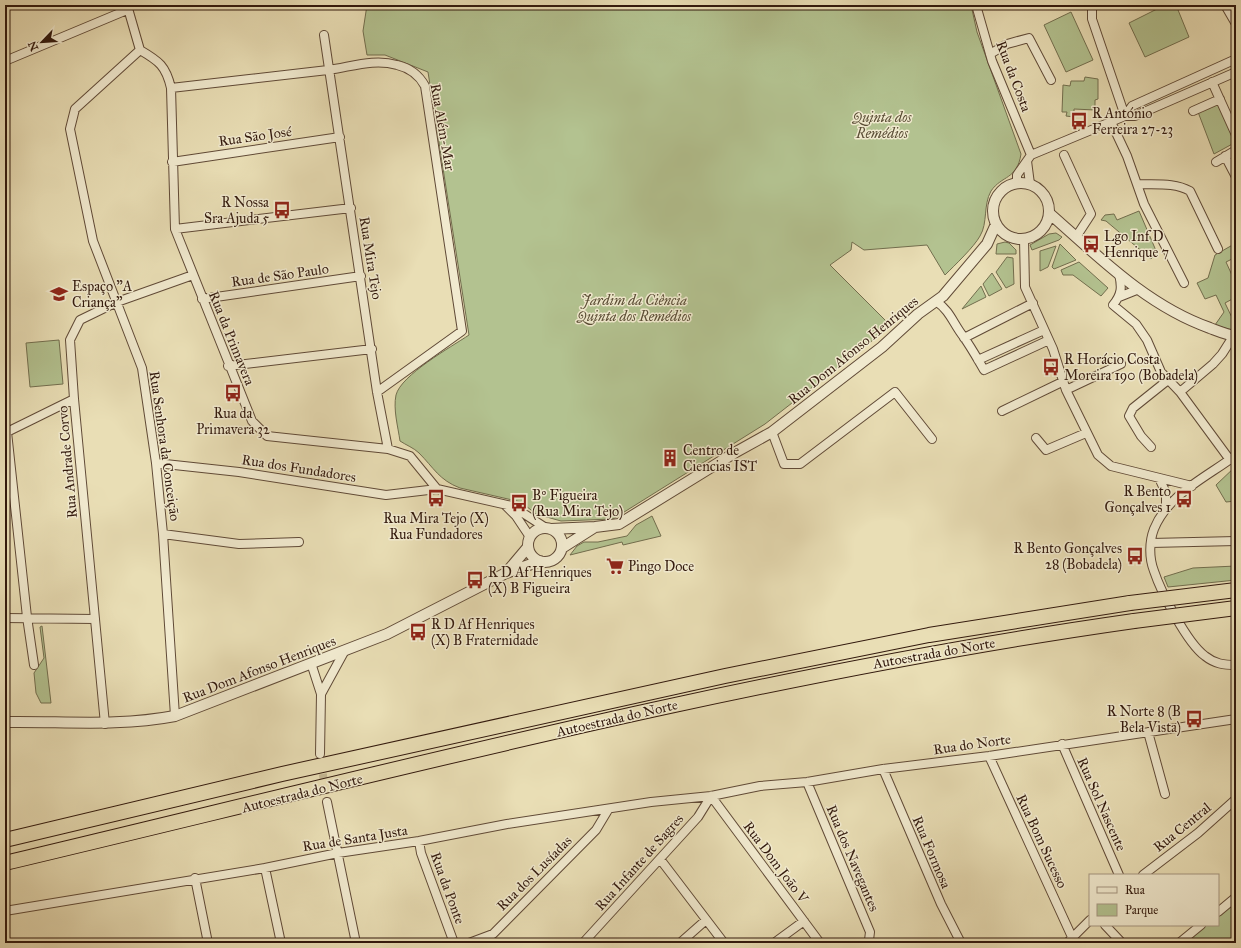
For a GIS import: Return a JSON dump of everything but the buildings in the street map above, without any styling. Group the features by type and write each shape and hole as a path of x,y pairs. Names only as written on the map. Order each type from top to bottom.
{"highway":[{"name":"Autoestrada do Norte","path":"5,840 282,774 725,676 929,635 1130,603 1236,590"},
{"name":"Autoestrada do Norte","path":"5,864 473,751 730,692 941,651 1134,620 1236,608"}],"street":[{"name":"Rua da Costa","path":"976,5 990,54 1029,158 1030,184"},
{"path":"1092,5 1092,19 1125,116"},
{"path":"1225,5 1236,24"},
{"path":"5,61 127,7 140,50"},
{"name":"Rua Mira Tejo","path":"324,34 372,349 377,392 388,449"},
{"path":"990,54 1007,44 1029,38 1050,80"},
{"name":"Rua da Primavera","path":"140,50 161,63 169,77 171,88 175,229 228,366 252,421 267,436 388,449 410,456 437,489"},
{"name":"Rua Senhora da Conceição","path":"140,50 75,109 70,129 93,241 142,368 156,463 163,534 175,716"},
{"path":"1125,116 1132,106 1236,59"},
{"name":"Rua Além-Mar","path":"171,88 330,69 369,62 397,65 414,72 423,82 462,331 377,392"},
{"path":"1017,182 1017,175 1029,158 1059,142 1125,116 1135,116 1236,72"},
{"path":"1212,82 1236,135"},
{"path":"1193,111 1220,99"},
{"path":"1111,122 1127,156 1144,204 1184,283"},
{"name":"Rua São José","path":"172,162 340,137"},
{"path":"1216,162 1236,150"},
{"path":"1064,155 1091,214 1072,234"},
{"path":"1225,156 1236,177"},
{"path":"1017,182 1030,184 1041,190 1047,201 1049,213 1044,228 1035,235 1024,239 1014,238 1004,234 996,224 993,214 993,203 998,193 1006,186 1017,182"},
{"path":"1138,184 1181,186 1190,191 1218,248"},
{"path":"175,229 351,208"},
{"path":"1049,213 1119,274 1172,311 1193,322 1235,334 1222,354 1213,364 1180,392"},
{"name":"Rua Dom Afonso Henriques","path":"549,528 595,527 619,524 736,452 772,432 882,347 918,314 937,302 987,244 996,224"},
{"path":"1044,228 1072,234"},
{"name":"Rua Dom Afonso Henriques","path":"987,244 1004,234"},
{"path":"1024,239 1025,287 1049,340 1064,386 1098,455 1111,466 1192,486"},
{"path":"1119,274 1122,289 1119,297 1113,305 1136,324 1147,340 1157,365 1233,457 1173,499 1154,530 1150,554 1154,570 1190,641 1204,656 1218,664 1236,665"},
{"name":"Rua Andrade Corvo","path":"104,724 74,399 70,340 80,320 117,302 193,275"},
{"name":"Rua de São Paulo","path":"202,299 361,276"},
{"path":"1119,297 1139,289"},
{"path":"937,302 951,314 964,338 969,342 984,370 1049,340"},
{"path":"964,338 1033,304"},
{"path":"978,360 1044,330"},
{"path":"228,366 372,349"},
{"path":"1002,411 1121,364"},
{"path":"1151,447 1141,436 1129,416 1133,408 1168,380"},
{"path":"772,432 784,464 800,464 895,392 932,439"},
{"path":"34,665 6,433 74,399"},
{"path":"1036,438 1046,450 1086,433"},
{"name":"Rua dos Fundadores","path":"156,463 239,472 386,495 437,489"},
{"path":"1159,478 1166,493 1166,510"},
{"path":"437,489 504,504 517,508 528,517 549,528 560,536 562,548 554,560 540,561 532,556 529,542 516,516 504,504"},
{"name":"Rua Dom Afonso Henriques","path":"562,548 595,527"},
{"path":"529,542 534,532 549,528"},
{"path":"163,534 239,544 299,542"},
{"path":"1151,543 1236,541"},
{"name":"Rua Dom Afonso Henriques","path":"506,573 529,542"},
{"name":"Rua Dom Afonso Henriques","path":"5,722 58,721 104,724 145,722 175,716 344,652 387,634 506,573 540,561"},
{"path":"5,618 27,617 95,619"},
{"path":"321,694 344,652"},
{"path":"311,664 321,694 320,754"},
{"name":"Rua do Norte","path":"711,796 760,786 807,782 883,769 989,756 1236,719"},
{"path":"1148,732 1165,794"},
{"name":"Rua Sol Nascente","path":"1062,744 1119,874"},
{"name":"Rua Bom Sucesso","path":"989,756 1070,940"},
{"name":"Rua Formosa","path":"883,769 941,904 960,943"},
{"name":"Rua dos Navegantes","path":"807,782 870,932 869,940 866,943"},
{"name":"Rua de Santa Justa","path":"5,911 195,878 265,868 338,853 419,841 507,824 608,810 650,802 711,796"},
{"name":"Rua Infante de Sagres","path":"583,943 698,817 711,796"},
{"name":"Rua Dom João V","path":"711,796 820,943"},
{"name":"Rua Central","path":"1144,874 1198,832 1236,799"},
{"path":"327,802 356,943"},
{"name":"Rua dos Lusíadas","path":"469,943 493,934 596,830 608,810"},
{"name":"Rua da Ponte","path":"419,841 421,853 454,943"},
{"path":"660,859 724,943"},
{"path":"265,868 281,943"},
{"path":"195,878 208,943"},
{"path":"1219,911 1236,897"},
{"path":"680,943 706,920"},
{"path":"774,943 804,921"},
{"path":"1070,940 1089,921"},
{"path":"1106,926 1122,943"},
{"path":"1179,943 1200,926"}],"green space":[{"name":"Jardim da Ciência Quinta dos Remédios","path":"367,5 971,5 977,32 1021,154 1019,162 1013,173 995,186 991,191 987,202 984,225 980,236 969,251 945,275 927,245 864,250 852,242 851,250 830,265 891,326 765,424 613,519 561,521 536,514 521,502 460,488 453,485 437,473 417,451 400,441 395,400 400,387 417,370 469,335 428,72 385,55 367,55 363,31"},
{"path":"1165,5 1176,5 1189,37 1145,57 1129,23"},
{"path":"1071,12 1093,60 1066,72 1044,25"},
{"path":"1085,77 1098,79 1098,99 1095,100 1095,110 1074,109 1074,117 1066,116 1067,112 1062,112 1063,85 1070,86 1071,81 1084,81"},
{"path":"1219,103 1236,135 1236,142 1214,154 1198,112"},
{"path":"1139,211 1157,253 1151,259 1106,221 1101,220 1105,215 1114,214 1117,220"},
{"path":"1056,233 1062,237 1059,240 1032,250 1030,245 1049,234"},
{"path":"1005,242 1009,243 1016,250 1016,254 996,254 997,244"},
{"path":"1236,243 1236,257 1226,262 1236,284 1236,297 1225,303 1236,326 1232,330 1215,325 1224,312 1216,295 1205,299 1197,283 1208,278 1215,255"},
{"path":"1060,244 1076,260 1054,269 1052,267"},
{"path":"1056,246 1048,267 1040,271 1040,251"},
{"path":"1007,257 1013,258 1014,284 1006,288 996,272"},
{"path":"1079,262 1108,288 1101,296 1073,275 1063,275 1061,270"},
{"path":"992,273 1002,289 989,296 983,284"},
{"path":"981,286 986,297 962,309"},
{"path":"59,340 63,384 30,387 26,343"},
{"path":"1236,466 1236,501 1226,502 1216,485"},
{"path":"652,516 661,536 623,545 622,542 570,555 577,546 584,542 598,542 627,536 636,525"},
{"path":"1236,566 1236,580 1168,587 1164,577 1193,568"},
{"path":"42,626 51,703 41,703 36,693 34,673 44,658 40,627"},
{"path":"1236,897 1236,943 1179,943 1200,926 1219,926 1219,911"}],"tunnel":[{"path":"321,762 327,802"}],"place":[{"name":"R António Ferreira 27-23","path":"1079,121"},
{"name":"R Nossa Sra Ajuda 5","path":"282,210"},
{"name":"Lgo Inf D Henrique 7","path":"1091,244"},
{"name":"Espaço \"A Criança\"","path":"59,294"},
{"name":"R Horácio Costa Moreira 190 (Bobadela)","path":"1051,367"},
{"name":"Rua da Primavera 32","path":"233,393"},
{"name":"Centro de Ciencias IST","path":"670,458"},
{"name":"Rua Mira Tejo (X) Rua Fundadores","path":"436,498"},
{"name":"R Bento Gonçalves 1","path":"1184,499"},
{"name":"Bº Figueira (Rua Mira Tejo)","path":"519,503"},
{"name":"R Bento Gonçalves 28 (Bobadela)","path":"1135,556"},
{"name":"Pingo Doce","path":"615,566"},
{"name":"R D Af Henriques (X) B Figueira","path":"475,580"},
{"name":"R D Af Henriques (X) B Fraternidade","path":"418,632"},
{"name":"R Norte 8 (B Bela Vista)","path":"1194,719"}],"park label":[{"name":"Quinta dos Remédios","path":"882,126"}]}
